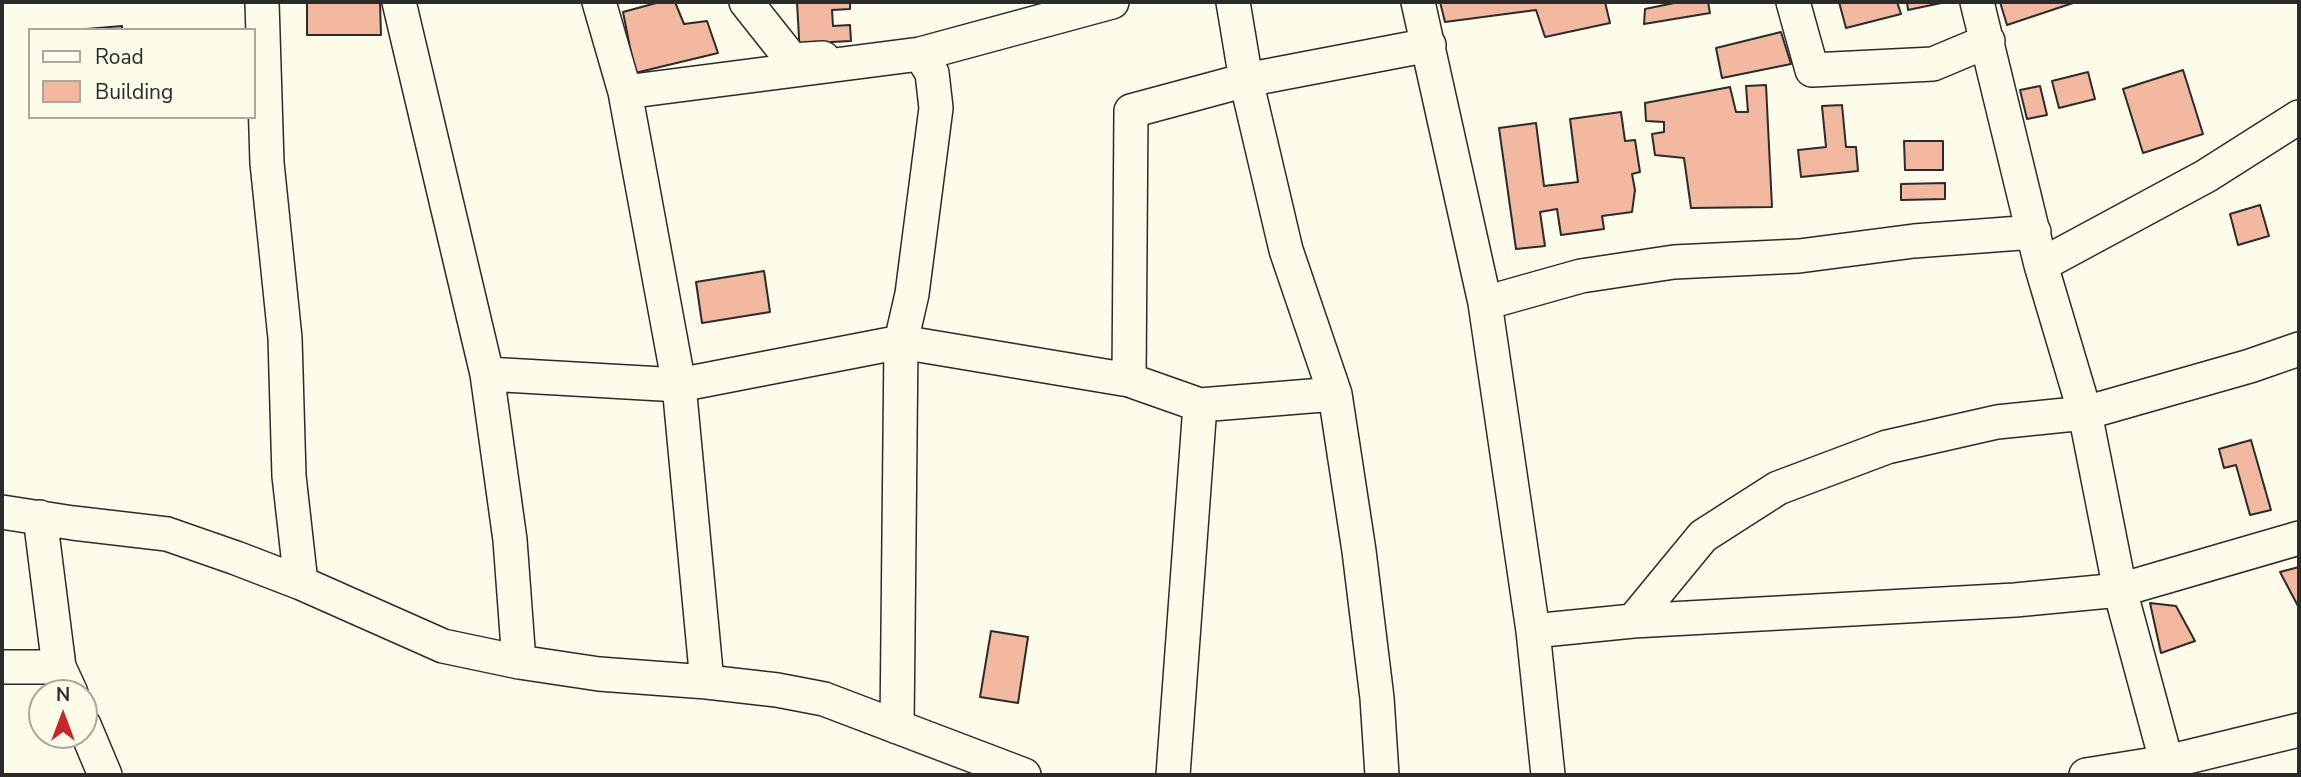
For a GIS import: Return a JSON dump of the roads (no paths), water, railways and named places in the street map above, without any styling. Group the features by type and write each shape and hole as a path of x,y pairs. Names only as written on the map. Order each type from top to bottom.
{"street":[{"path":"262,2 267,163 285,338 289,476 301,583"},
{"path":"599,2 625,92 679,384 707,682"},
{"path":"746,2 793,60 920,54"},
{"path":"625,92 920,54 1075,7 1112,2"},
{"path":"1233,2 1246,80 1286,250 1335,394 1363,578 1377,698 1382,775"},
{"path":"1418,2 1485,303 1533,631 1548,775"},
{"path":"1793,2 1812,70 1933,64 1988,41"},
{"path":"1976,2 1988,41 2041,265 2085,413 2120,590 2168,769"},
{"path":"408,4 487,373 510,540 519,662"},
{"path":"1129,380 1131,111 1246,80 1429,45"},
{"path":"897,727 901,342 912,294 936,108 932,73 920,54"},
{"path":"2041,265 2206,176 2299,117"},
{"path":"1485,303 1581,276 1674,262 1800,256 1914,242 2034,232"},
{"path":"487,373 679,384 901,342 1129,380 1200,405 1335,394"},
{"path":"1633,621 1703,536 1778,488 1887,447 1997,422 2085,413 2250,366 2299,349"},
{"path":"1173,775 1200,405"},
{"path":"2,512 167,534 301,583 443,646 519,662 599,674 707,682 777,690 824,699 1024,775"},
{"path":"40,517 65,679"},
{"path":"1533,631 1633,621 2002,601 2120,590 2299,538"},
{"path":"2,667 60,679"},
{"path":"2085,775 2168,769 2299,730"},
{"path":"94,749 105,775"}]}
